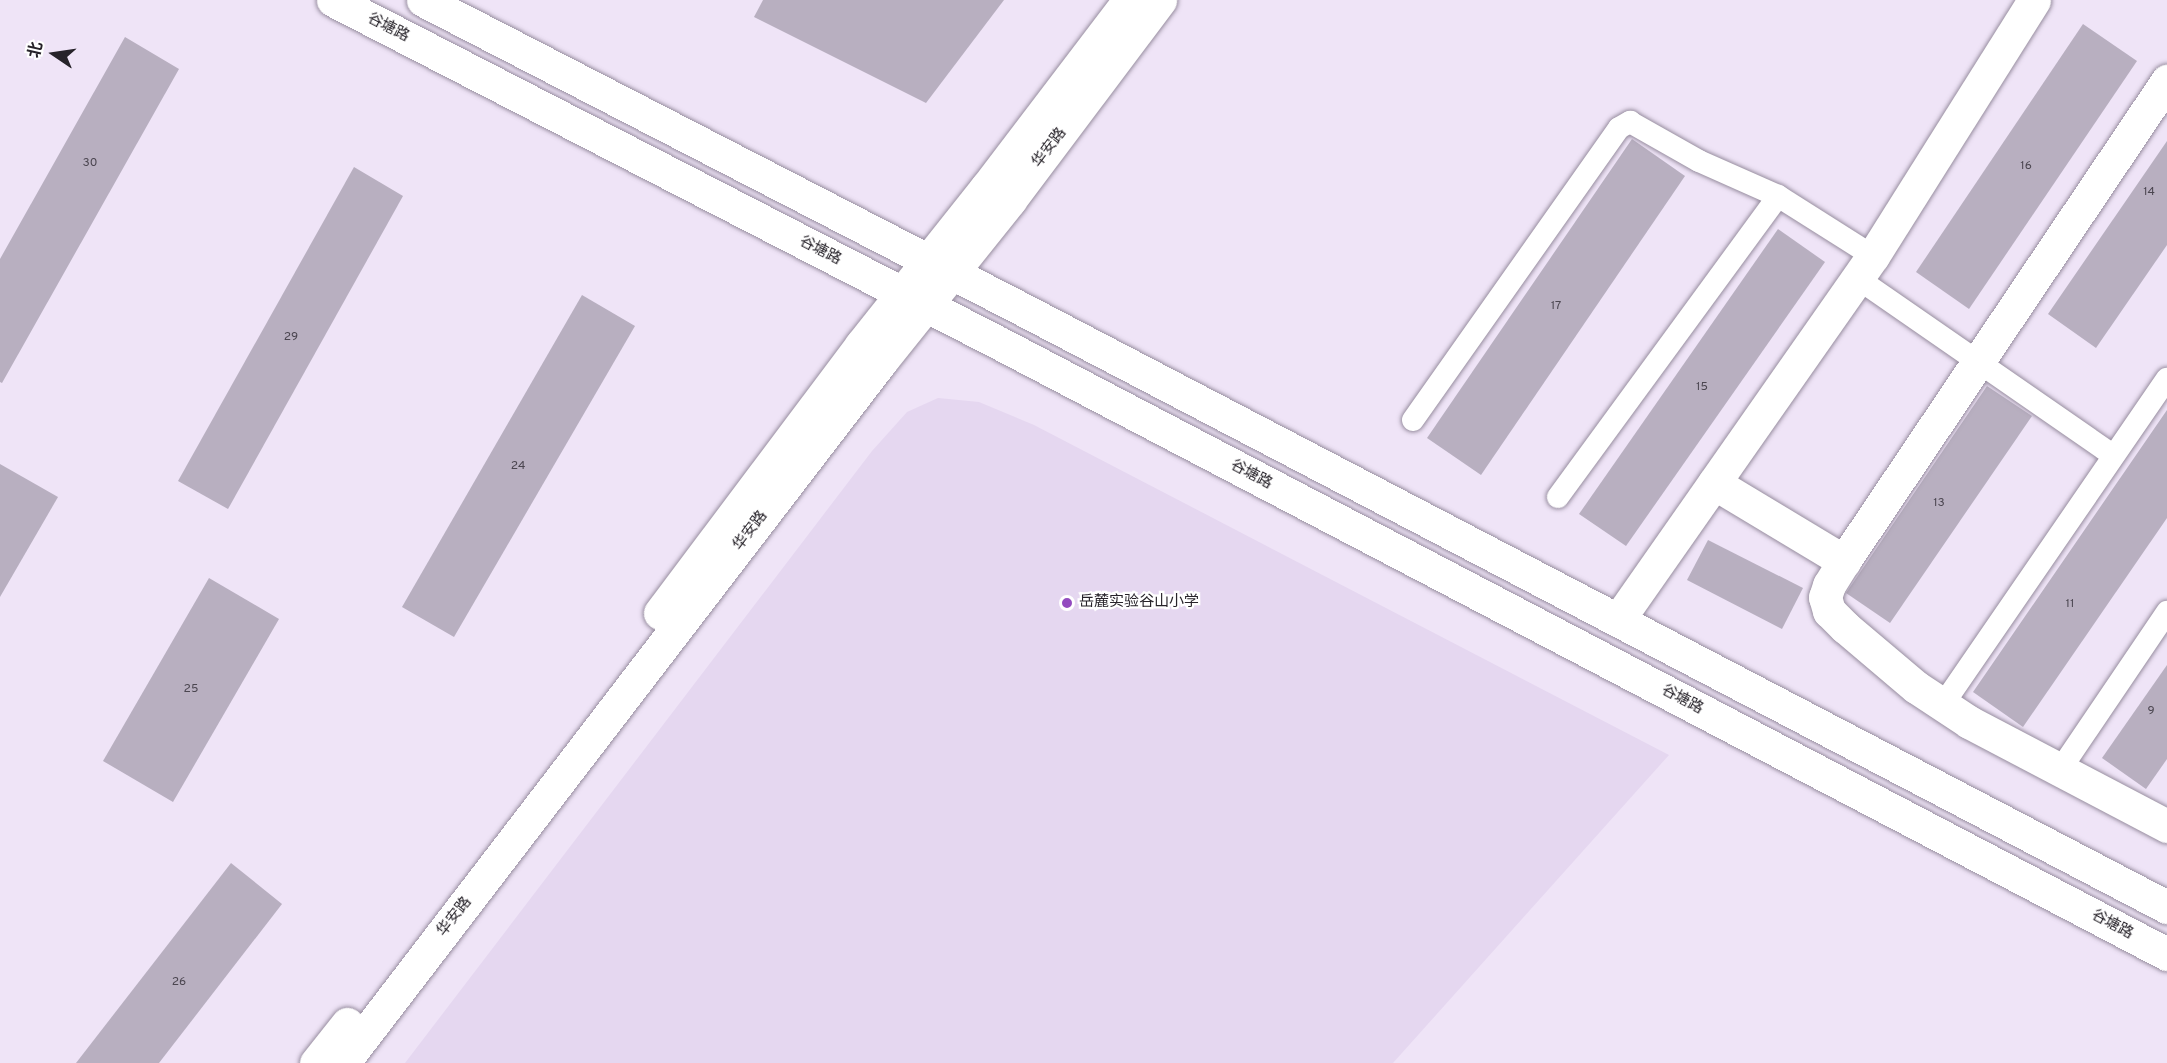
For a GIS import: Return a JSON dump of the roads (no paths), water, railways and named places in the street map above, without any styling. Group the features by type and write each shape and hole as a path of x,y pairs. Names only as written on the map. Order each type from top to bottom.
{"street":[{"name":"谷塘路","path":"333,0 914,299 2167,954"},
{"path":"423,0 940,266 2167,907"},
{"name":"华安路","path":"343,1063 940,266 1129,0"},
{"name":"华安路","path":"940,266 1010,200 1160,0"},
{"path":"1618,620 1865,267 2034,0"},
{"path":"2167,81 1828,585 1825,597 1830,611 1845,627 1942,706 2167,826"},
{"name":"华安路","path":"316,1063 621,668 704,552 914,299"},
{"path":"1714,483 1844,561"}],"lane":[{"path":"1413,420 1619,128 1630,122 1643,127 1699,161 1778,196 1978,362 2113,455"},
{"path":"1558,497 1778,196"},
{"path":"1942,706 2167,379"},
{"path":"2060,770 2167,612"}],"place":[{"name":"岳麓实验谷山小学","path":"1067,603"}]}
